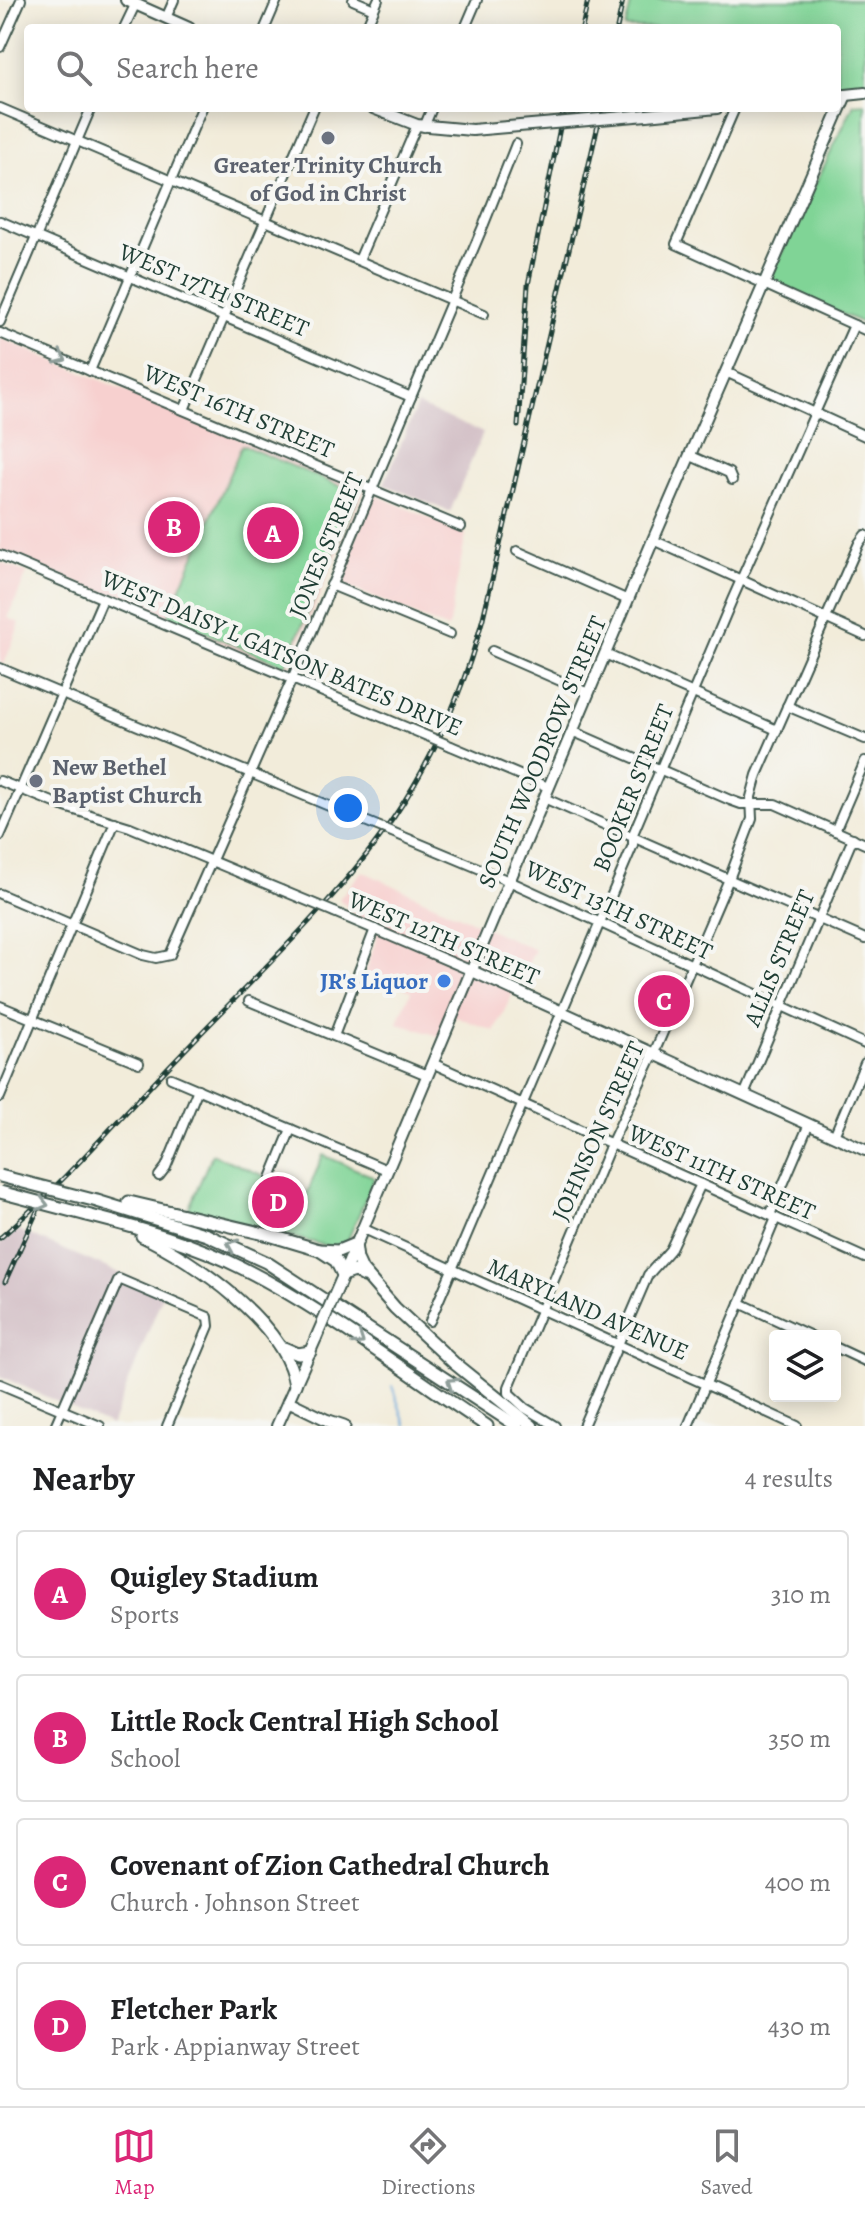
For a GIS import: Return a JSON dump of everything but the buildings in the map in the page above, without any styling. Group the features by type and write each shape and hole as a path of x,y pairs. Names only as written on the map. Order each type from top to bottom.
{"highway":[{"path":"0,1176 269,1235 319,1250 338,1251 355,1244 358,1263 368,1279"},
{"path":"0,1192 194,1246 262,1279 323,1316 487,1426"},
{"path":"98,1198 193,1230 266,1262 517,1426"},
{"path":"109,1221 174,1252 208,1274 280,1345 287,1355 295,1385"},
{"path":"319,1250 336,1261 342,1277 355,1271 368,1279 444,1354 532,1426"},
{"path":"280,1345 298,1354 310,1352"}],"main road":[{"path":"130,2 180,24"},
{"path":"842,96 865,93"},
{"path":"384,112 421,126 472,130 677,112"},
{"name":"SOUTH WOODROW STREET","path":"277,1426 835,112"},
{"name":"WEST 12TH STREET","path":"472,971 865,1150"},
{"path":"288,1401 337,1424"}],"street":[{"path":"0,47 21,0"},
{"path":"166,18 174,0"},
{"path":"267,24 277,0"},
{"path":"353,0 376,4 368,24"},
{"path":"467,24 477,0"},
{"path":"125,24 130,2"},
{"path":"0,108 484,314"},
{"path":"0,322 89,112"},
{"path":"90,371 200,112"},
{"path":"184,410 312,112"},
{"path":"359,260 430,112"},
{"path":"733,112 676,244 865,330"},
{"name":"JONES STREET","path":"72,924 143,955 166,957 177,943 292,679 516,144"},
{"name":"WEST 17TH STREET","path":"0,221 411,397"},
{"name":"BOOKER STREET","path":"430,1321 563,1012 633,845 633,834 741,580 854,325"},
{"name":"WEST 16TH STREET","path":"0,333 461,527"},
{"path":"726,372 865,436"},
{"path":"691,456 729,473 732,480"},
{"name":"JOHNSON STREET","path":"555,1426 525,1408 509,1393 611,1144 729,879 752,819 752,789 865,535"},
{"path":"653,540 865,636"},
{"path":"517,551 628,600"},
{"name":"WEST DAISY L GATSON BATES DRIVE","path":"0,555 451,746 633,839 865,939"},
{"path":"331,585 450,634"},
{"path":"0,836 103,599"},
{"path":"492,651 588,693"},
{"path":"605,654 777,730"},
{"name":"WEST 13TH STREET","path":"0,668 509,881 865,1044"},
{"path":"787,706 865,739"},
{"path":"572,731 730,800 741,804 775,804 865,844"},
{"path":"835,831 865,761"},
{"name":"WEST 12TH STREET","path":"0,781 213,861 472,971"},
{"path":"0,1097 115,822"},
{"name":"ALLIS STREET","path":"744,1095 853,838"},
{"path":"0,894 72,924"},
{"path":"334,1036 375,929"},
{"path":"249,1001 427,1075"},
{"path":"0,1006 139,1063"},
{"name":"WEST 11TH STREET","path":"432,1063 865,1258"},
{"path":"834,1136 865,1063"},
{"path":"171,1078 387,1170"},
{"path":"159,1176 166,1167 198,1089"},
{"path":"688,1426 740,1303 809,1124"},
{"path":"271,1178 291,1129"},
{"path":"583,1426 648,1275 670,1250 701,1184"},
{"name":"MARYLAND AVENUE","path":"362,1228 793,1425"},
{"path":"55,1426 119,1279 208,1317 209,1326 167,1426"},
{"path":"740,1303 798,1330"},
{"path":"841,1350 865,1361"},
{"path":"0,1384 100,1426"}],"shaded area":[{"path":"0,338 364,491 288,668 280,668 0,550"},
{"path":"417,405 483,433 450,512 384,484"},
{"path":"376,495 466,534 448,629 338,582"},
{"path":"0,562 27,573 8,618 20,623 4,664 0,662"},
{"path":"362,871 535,950 494,1031 449,1014 439,1036 397,1023 411,991 366,972 377,936 339,899"},
{"path":"18,1230 164,1292 111,1426 0,1376 0,1244"}],"green space":[{"path":"632,0 865,0 865,84 841,86 841,24 626,24"},
{"path":"865,103 865,324 768,282 854,104"},
{"path":"242,445 359,494 285,666 168,617"},
{"path":"212,1154 307,1194 323,1155 374,1179 347,1242 331,1247 188,1210"}],"waterway":[{"path":"392,1386 406,1426"}],"railway":[{"path":"583,24 588,0"},
{"path":"618,24 623,0"},
{"path":"518,426 528,285 563,112"},
{"path":"0,1238 69,1172 319,911 371,849 423,770 457,696 483,618 601,112"},
{"path":"5,1282 39,1207"}],"place":[{"name":"Greater Trinity Church of God in Christ","path":"328,138"},
{"name":"Little Rock Central High School","path":"174,527"},
{"name":"Quigley Stadium","path":"273,533"},
{"name":"New Bethel Baptist Church","path":"36,781"},
{"name":"JR's Liquor","path":"444,981"},
{"name":"Covenant of Zion Cathedral Church","path":"664,1001"},
{"name":"Fletcher Park","path":"278,1202"}]}
